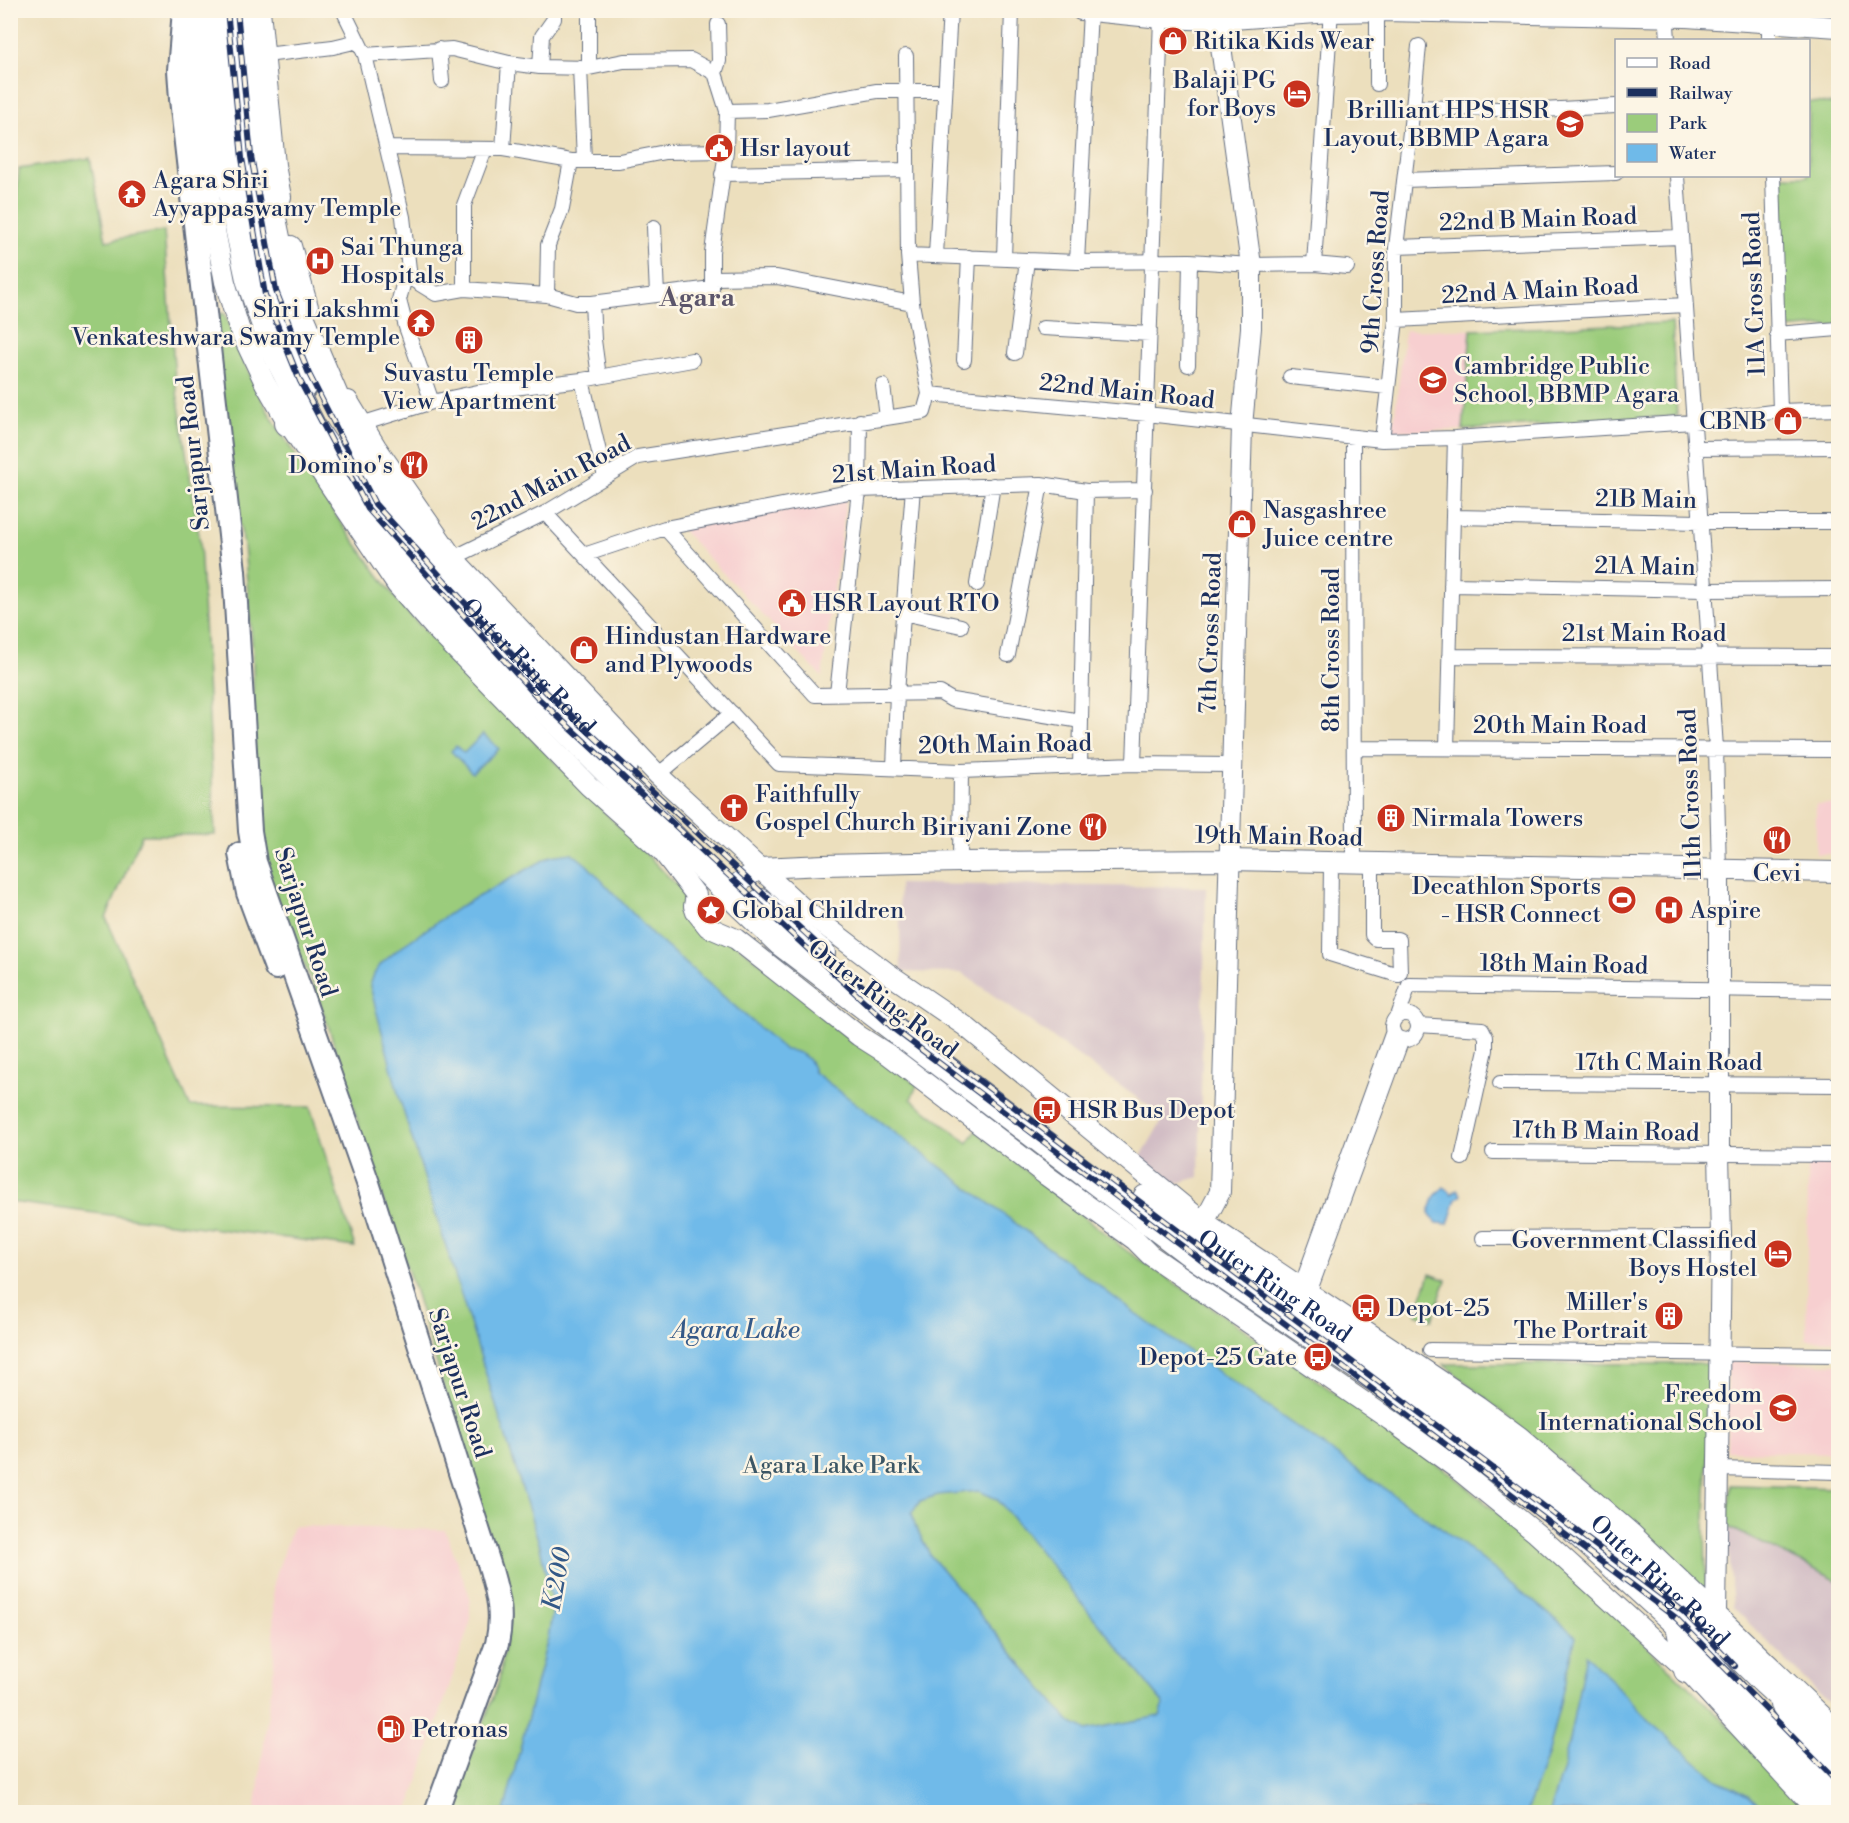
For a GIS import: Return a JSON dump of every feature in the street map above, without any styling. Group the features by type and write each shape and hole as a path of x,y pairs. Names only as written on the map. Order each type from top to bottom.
{"highway":[{"name":"Outer Ring Road","path":"210,10 226,159 249,279 272,346 313,427 402,560 501,666 743,881"},
{"name":"Outer Ring Road","path":"245,10 260,156 286,281 356,430 374,479 434,567 475,612 743,881 781,943 1196,1236 1497,1438 1712,1620 1766,1683 1811,1724 1839,1754"},
{"path":"288,423 292,386"},
{"name":"Outer Ring Road","path":"1196,1236 1474,1446 1569,1525 1680,1629 1765,1730 1839,1808"},
{"path":"1680,1629 1687,1670"}],"main road":[{"name":"Sarjapur Road","path":"169,10 166,48 167,87 219,575 237,832 248,893 355,1185 382,1250 491,1570 500,1609 501,1620 497,1644 436,1812"},
{"name":"Sarjapur Road","path":"186,10 179,70 181,99 234,571 250,831 255,862 368,1183 382,1250 463,1531 486,1599 486,1621 480,1644 421,1812"},
{"name":"Outer Ring Road","path":"223,10 231,92 246,201 268,293 305,387 313,427"}],"street":[{"path":"186,10 211,210 225,282 239,328 265,383 288,423 398,585 434,627 589,786 662,851 696,895 694,906 696,912 708,927 736,939 859,1036 889,1055 1135,1240 1150,1255 1381,1413 1456,1468 1536,1533 1687,1670 1818,1812"},
{"path":"260,10 275,165 297,271 310,314 344,394 356,430 453,558 658,775 743,881 833,933 965,1026 1196,1236 1305,1290 1478,1406 1520,1437 1631,1533 1712,1620 1839,1731"},
{"path":"343,10 364,55 403,217 410,278"},
{"path":"540,67 542,36 554,19 554,10"},
{"path":"547,295 548,245 578,161 584,116 589,10"},
{"path":"936,255 950,10"},
{"path":"1004,258 1012,10"},
{"path":"1077,262 1086,11 1161,18 1331,11 1667,14 1769,31 1839,27"},
{"path":"1314,264 1331,11"},
{"path":"1377,84 1381,11"},
{"path":"1667,14 1668,39"},
{"name":"7th Cross Road","path":"1196,1236 1220,1192 1242,426 1251,328 1251,265 1217,16"},
{"path":"1134,764 1161,18"},
{"path":"410,278 436,294 464,289 547,295 576,303 712,288 714,278 712,252 726,151 727,111 715,73 719,61 718,24"},
{"path":"265,55 333,47 358,41"},
{"name":"9th Cross Road","path":"1382,440 1396,320 1396,247 1419,46"},
{"path":"364,55 452,49 509,63 540,67 585,68 624,61 691,60 715,73"},
{"path":"439,50 442,81"},
{"path":"906,56 908,255 912,303 929,394"},
{"path":"503,149 509,63"},
{"path":"727,111 768,110 857,94 944,91"},
{"path":"1413,107 1542,110 1615,106"},
{"path":"387,148 503,149 578,161 619,161 665,152 726,151"},
{"path":"464,289 464,205 485,148"},
{"path":"722,174 907,170"},
{"path":"1404,180 1615,173"},
{"name":"11th Cross Road","path":"1677,177 1716,748 1719,871 1721,1237 1718,1468 1712,1620"},
{"name":"11A Cross Road","path":"1773,177 1780,411"},
{"path":"654,227 657,295"},
{"name":"22nd B Main Road","path":"1396,247 1681,237"},
{"path":"908,255 1077,262 1190,261 1347,267"},
{"path":"964,360 969,257"},
{"path":"1015,353 1027,260"},
{"path":"1188,365 1190,261"},
{"path":"714,278 777,277 912,303"},
{"path":"410,278 404,281 399,300 432,402"},
{"path":"592,303 599,377"},
{"name":"22nd A Main Road","path":"1396,320 1686,305"},
{"path":"1043,328 1150,334"},
{"path":"1777,333 1839,329"},
{"path":"356,430 432,402 478,392 582,380 692,360"},
{"path":"1290,377 1388,387"},
{"path":"582,380 605,477"},
{"path":"883,386 887,417"},
{"name":"22nd Main Road","path":"453,558 545,513 638,457 924,412 929,394 1147,414 1382,440 1455,438 1693,422 1780,411 1839,409"},
{"path":"837,694 859,490 860,421"},
{"name":"8th Cross Road","path":"1331,862 1330,954 1332,957 1398,975 1400,972 1399,940 1376,939 1372,935 1363,863 1354,748 1353,438"},
{"path":"1447,748 1455,438"},
{"path":"1695,448 1839,447"},
{"path":"1008,656 1041,484"},
{"name":"21st Main Road","path":"584,555 665,528 859,490 1041,484 1086,491 1145,490"},
{"path":"977,584 993,485"},
{"path":"894,767 897,693 913,488"},
{"path":"1080,766 1086,491"},
{"path":"545,513 732,713 658,775"},
{"name":"21B Main","path":"1453,518 1839,522"},
{"path":"665,528 815,695 940,693 952,700 1081,721"},
{"name":"21A Main","path":"1451,585 1704,590 1839,589"},
{"path":"903,613 961,626"},
{"name":"21st Main Road","path":"1449,656 1839,657"},
{"name":"20th Main Road","path":"732,713 779,764 961,771 1134,764 1232,765"},
{"name":"20th Main Road","path":"1354,748 1839,750"},
{"path":"960,862 961,771"},
{"name":"19th Main Road","path":"743,881 824,865 960,862 1229,860 1839,872"},
{"name":"18th Main Road","path":"1398,1016 1409,985 1839,991"},
{"path":"1305,1290 1398,1035 1393,1023 1398,1016 1410,1015 1418,1025 1482,1029 1486,1036 1486,1050 1462,1158"},
{"path":"1398,1035 1414,1036 1418,1025"},
{"name":"17th C Main Road","path":"1500,1083 1839,1085"},
{"name":"17th B Main Road","path":"1493,1152 1839,1155"},
{"path":"1483,1238 1721,1237"},
{"path":"1430,1350 1839,1355"},
{"path":"1718,1468 1839,1473"},
{"path":"1766,1683 1807,1744 1839,1782"}],"shaded area":[{"name":"Cambridge Public School, BBMP Agara","path":"1405,330 1471,330 1463,430 1393,431"},
{"name":"HSR Layout RTO","path":"846,499 822,677 681,529"},
{"path":"1816,804 1838,804 1838,854 1816,854"},
{"path":"899,884 1206,887 1199,1177 1174,1184 1140,1158 1164,1117 962,973 901,972"},
{"path":"1808,1164 1838,1165 1838,1341 1806,1340"},
{"name":"Freedom International School","path":"1728,1362 1838,1364 1838,1453 1727,1451"},
{"path":"293,1526 445,1530 470,1597 470,1623 408,1812 255,1812 274,1666 273,1583"},
{"path":"1727,1526 1838,1581 1838,1713 1733,1607"}],"green space":[{"path":"1810,102 1838,104 1838,325 1782,329 1780,177 1810,177"},
{"path":"90,158 106,241 164,231 175,379 200,542 215,835 142,835 106,918 190,1106 310,1107 355,1247 11,1202 10,281 19,169"},
{"name":"Agara Lake","path":"221,313 225,314 236,345 267,410 331,509 402,607 732,941 917,1085 911,1099 968,1143 976,1131 1127,1251 1242,1328 1455,1477 1612,1609 1646,1646 1732,1729 1809,1812 451,1812 499,1681 507,1626 505,1591 415,1291 373,1172 328,1025 312,982 291,937 263,860 254,777 253,654 244,545 228,469 220,383 218,318"},
{"path":"1672,323 1677,416 1463,430 1471,330"},
{"path":"1430,1274 1446,1280 1432,1320 1416,1314"},
{"path":"1444,1364 1711,1364 1705,1517 1706,1598 1572,1471"},
{"path":"1731,1485 1838,1488 1838,1581 1727,1526"}],"water":[{"path":"483,734 499,749 472,773 451,751 456,746 464,753"},
{"name":"Agara Lake","path":"572,853 587,865 653,935 785,1050 804,1055 814,1072 1147,1322 1459,1541 1576,1636 1547,1756 1526,1812 504,1812 548,1638 553,1609 540,1546 399,1097 370,986 381,964 402,946 461,906 551,856","holes":["979,1491 997,1499 1164,1704 1160,1716 1086,1730 1070,1722 930,1555 915,1525 912,1513 920,1501 938,1495"]},
{"path":"1444,1187 1452,1194 1457,1189 1461,1195 1456,1199 1448,1224 1437,1223 1429,1213 1435,1196"},
{"path":"1586,1654 1651,1723 1718,1780 1748,1795 1767,1812 1549,1812 1564,1765"}],"railway":[{"path":"227,10 242,158 265,295 300,381 368,509 539,699 894,1029 1676,1618 1838,1783"},
{"path":"237,10 251,156 276,291 309,374 375,504 546,692 900,1021 1684,1612 1735,1666"}],"place":[{"name":"Ritika Kids Wear","path":"1173,41"},
{"name":"Balaji PG for Boys","path":"1297,94"},
{"name":"Brilliant HPS HSR Layout, BBMP Agara","path":"1570,124"},
{"name":"Hsr layout","path":"719,148"},
{"name":"Agara Shri Ayyappaswamy Temple","path":"132,194"},
{"name":"Sai Thunga Hospitals","path":"320,261"},
{"name":"Shri Lakshmi Venkateshwara Swamy Temple","path":"421,323"},
{"name":"Suvastu Temple View Apartment","path":"469,340"},
{"name":"Cambridge Public School, BBMP Agara","path":"1433,380"},
{"name":"CBNB","path":"1788,421"},
{"name":"Domino's","path":"414,465"},
{"name":"Nasgashree Juice centre","path":"1242,524"},
{"name":"HSR Layout RTO","path":"792,603"},
{"name":"Hindustan Hardware and Plywoods","path":"584,650"},
{"name":"Faithfully Gospel Church","path":"734,808"},
{"name":"Nirmala Towers","path":"1391,818"},
{"name":"Biriyani Zone","path":"1093,827"},
{"name":"Cevi","path":"1777,840"},
{"name":"Decathlon Sports - HSR Connect","path":"1622,900"},
{"name":"Global Children","path":"711,910"},
{"name":"Aspire","path":"1669,910"},
{"name":"HSR Bus Depot","path":"1047,1110"},
{"name":"Government Classified Boys Hostel","path":"1778,1254"},
{"name":"Depot-25","path":"1366,1308"},
{"name":"Miller's The Portrait","path":"1669,1316"},
{"name":"Depot-25 Gate","path":"1318,1357"},
{"name":"Freedom International School","path":"1783,1408"},
{"name":"Petronas","path":"391,1729"}],"district":[{"name":"Agara","path":"697,297"}],"park label":[{"name":"Agara Lake Park","path":"831,1465"}],"water label":[{"name":"K200","path":"556,1579"}]}
